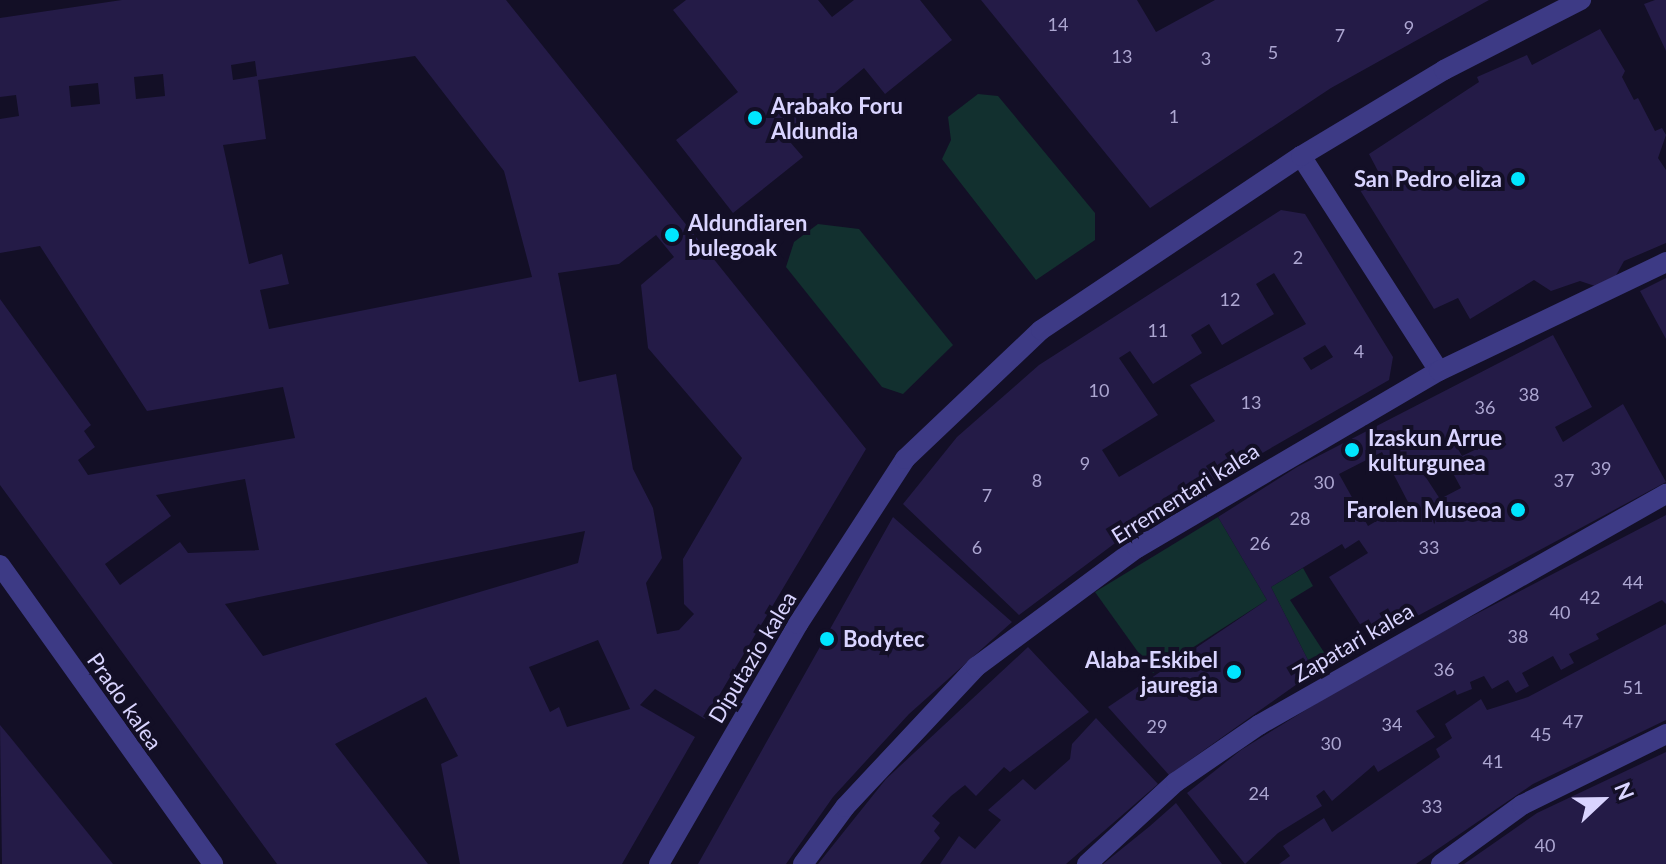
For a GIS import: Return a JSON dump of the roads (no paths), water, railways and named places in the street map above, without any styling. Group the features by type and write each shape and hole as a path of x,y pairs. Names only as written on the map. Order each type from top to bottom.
{"street":[{"name":"Diputazio kalea","path":"659,864 798,624 891,478 1041,330 1301,156 1444,70 1581,0"},
{"path":"1301,156 1439,371"},
{"name":"Errementari kalea","path":"803,864 845,807 976,667 1208,503 1439,371 1666,262"},
{"name":"Zapatari kalea","path":"1087,864 1176,782 1259,725 1666,494"},
{"name":"Prado kalea","path":"0,565 213,864"},
{"path":"1441,864 1522,805 1666,734"}],"place":[{"name":"Arabako Foru Aldundia","path":"755,118"},
{"name":"San Pedro eliza","path":"1518,179"},
{"name":"Aldundiaren bulegoak","path":"672,235"},
{"name":"Izaskun Arrue kulturgunea","path":"1352,450"},
{"name":"Farolen Museoa","path":"1518,510"},
{"name":"Bodytec","path":"827,639"},
{"name":"Alaba-Eskibel jauregia","path":"1234,672"}]}
